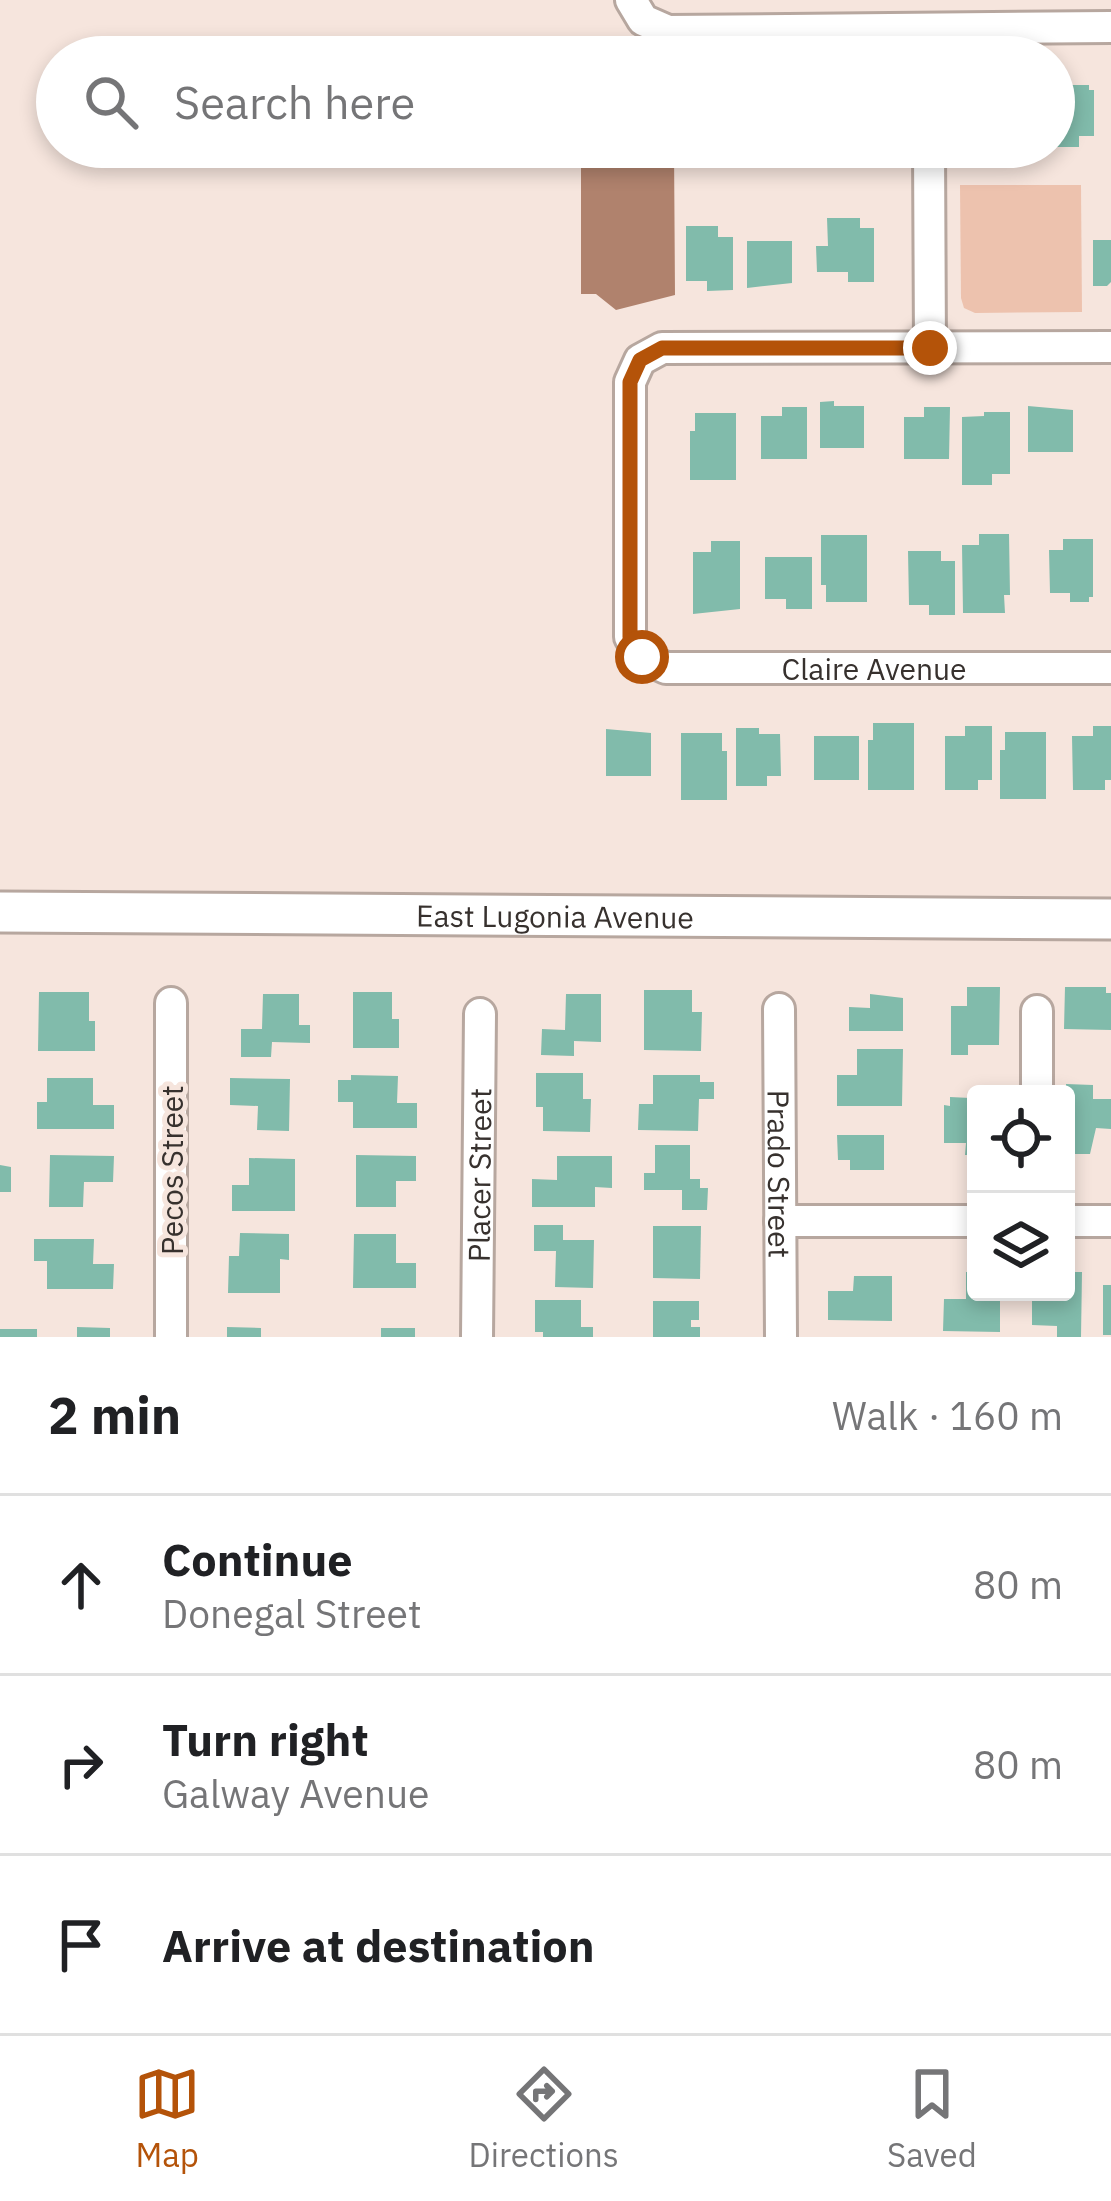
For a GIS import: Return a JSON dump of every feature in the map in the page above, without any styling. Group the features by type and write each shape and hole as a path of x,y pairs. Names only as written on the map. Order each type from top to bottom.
{"main road":[{"name":"East Lugonia Avenue","path":"0,912 1111,919"}],"street":[{"path":"637,10 668,32 763,36"},
{"path":"1009,36 1111,27"},
{"path":"929,168 930,348 1111,347"},
{"name":"Claire Avenue","path":"930,348 662,348 640,360 630,382 630,637 642,657 666,668 1111,668"},
{"name":"Pecos Street","path":"171,1003 171,1337"},
{"name":"Prado Street","path":"779,1009 781,1337"},
{"path":"1037,1012 1037,1085"},
{"name":"Placer Street","path":"477,1337 480,1014"},
{"path":"780,1221 967,1221"},
{"path":"1075,1221 1111,1221"}],"shaded area":[{"path":"581,168 674,168 675,295 616,310 596,294 581,294"},
{"path":"960,185 1081,185 1082,312 975,313 964,308"}],"building":[{"path":"1075,85 1089,85 1094,90 1094,136 1079,136 1079,147 1075,147"},
{"path":"827,218 860,218 860,228 874,228 874,282 848,282 848,272 817,272 816,246 828,246"},
{"path":"686,226 718,226 718,237 733,237 733,290 707,291 707,281 686,281"},
{"path":"1093,240 1111,240 1111,282 1107,286 1093,286"},
{"path":"747,241 792,241 792,283 747,288"},
{"path":"834,401 834,406 864,406 864,448 820,448 820,402"},
{"path":"1028,406 1073,410 1073,452 1028,452"},
{"path":"782,407 807,407 807,459 761,459 761,416 782,416"},
{"path":"924,407 950,407 949,459 904,459 904,417 924,417"},
{"path":"984,412 1010,412 1010,474 992,474 992,485 962,485 962,417 984,416"},
{"path":"695,413 736,413 736,480 690,480 690,431 695,431"},
{"path":"979,534 1009,534 1010,595 1004,595 1005,613 963,613 962,545 979,545"},
{"path":"821,535 867,535 867,602 826,602 826,585 821,585"},
{"path":"1063,539 1093,539 1093,597 1089,602 1070,602 1070,593 1050,593 1049,550 1063,550"},
{"path":"711,541 740,541 740,609 693,614 693,552 711,552"},
{"path":"908,551 941,551 941,561 955,561 955,615 929,615 929,605 909,605"},
{"path":"765,557 812,557 812,609 786,609 786,599 765,599"},
{"path":"873,723 914,723 914,790 868,790 868,740 873,740"},
{"path":"965,726 992,726 992,780 978,780 978,790 945,790 945,736 965,736"},
{"path":"1093,726 1111,726 1111,780 1105,780 1105,790 1073,790 1072,736 1093,736"},
{"path":"736,728 780,734 781,776 767,776 767,786 736,786"},
{"path":"606,729 651,733 651,776 606,776"},
{"path":"1005,732 1046,732 1046,799 1000,799 1000,750 1005,750"},
{"path":"681,733 722,733 722,751 727,751 727,800 681,800"},
{"path":"814,736 859,736 859,780 814,780"},
{"path":"967,987 1000,987 999,1045 968,1045 968,1055 951,1055 951,1006 967,1006"},
{"path":"1065,987 1106,987 1106,993 1111,993 1111,1030 1064,1029"},
{"path":"644,990 692,990 692,1012 702,1012 701,1051 644,1050"},
{"path":"39,992 89,992 95,1051 38,1051"},
{"path":"353,992 392,992 399,1048 353,1048"},
{"path":"263,994 299,994 299,1025 310,1025 310,1043 272,1042 271,1057 241,1057 241,1029 262,1029"},
{"path":"566,994 601,994 601,1042 574,1041 574,1056 541,1055 542,1029 565,1030"},
{"path":"870,994 903,998 903,1031 849,1031 849,1007 870,1008"},
{"path":"857,1049 903,1049 902,1106 837,1106 837,1075 857,1075"},
{"path":"536,1073 583,1073 583,1099 591,1099 590,1132 543,1131 543,1107 536,1107"},
{"path":"351,1075 398,1076 397,1103 417,1103 417,1128 353,1128 353,1102 338,1102 338,1080 351,1080"},
{"path":"653,1075 700,1075 700,1082 714,1082 714,1099 699,1099 698,1131 638,1130 639,1104 653,1104"},
{"path":"47,1078 93,1078 93,1105 114,1105 114,1129 37,1129 37,1102 47,1102"},
{"path":"230,1078 290,1079 289,1131 257,1130 258,1106 230,1105"},
{"path":"1066,1084 1093,1085 1093,1099 1111,1099 1111,1129 1096,1128 1090,1154 1075,1154 1075,1085"},
{"path":"950,1097 967,1098 967,1155 966,1143 944,1143 944,1105 950,1106"},
{"path":"837,1135 884,1135 884,1170 850,1170 850,1160 838,1160"},
{"path":"655,1145 690,1145 690,1179 700,1179 700,1188 708,1188 707,1210 682,1210 682,1190 644,1190 644,1173 655,1173"},
{"path":"50,1155 114,1156 113,1182 84,1182 83,1207 49,1207"},
{"path":"356,1155 416,1156 416,1181 396,1181 396,1207 356,1207"},
{"path":"557,1156 612,1156 612,1188 595,1187 595,1207 532,1207 532,1179 557,1180"},
{"path":"249,1158 295,1159 295,1211 232,1211 232,1185 249,1185"},
{"path":"0,1165 11,1167 11,1192 0,1192"},
{"path":"534,1225 563,1225 563,1240 594,1240 593,1288 555,1287 556,1251 534,1251"},
{"path":"653,1226 701,1226 700,1279 653,1278"},
{"path":"240,1233 289,1234 289,1260 280,1259 280,1293 228,1293 229,1256 239,1256"},
{"path":"354,1234 396,1234 396,1263 416,1263 416,1288 353,1288"},
{"path":"34,1239 94,1239 93,1264 114,1264 113,1289 47,1289 47,1261 34,1261"},
{"path":"967,1272 967,1301 1000,1301 1000,1332 943,1331 944,1299 966,1299"},
{"path":"1075,1272 1082,1272 1081,1337 1057,1337 1057,1326 1032,1325 1032,1301 1075,1301"},
{"path":"854,1276 892,1276 892,1321 828,1320 828,1291 853,1291"},
{"path":"1103,1285 1111,1285 1111,1335 1103,1335"},
{"path":"535,1300 581,1300 581,1327 593,1327 593,1337 543,1337 543,1332 535,1332"},
{"path":"653,1301 699,1301 699,1320 691,1320 691,1327 700,1327 700,1337 653,1337"},
{"path":"77,1327 110,1328 110,1337 77,1337"},
{"path":"227,1327 261,1328 261,1337 227,1337"},
{"path":"381,1328 415,1328 415,1337 381,1337"},
{"path":"0,1329 37,1329 37,1337 0,1337"}],"route":[{"path":"642,657 630,637 630,382 640,360 662,348 930,348"}]}
